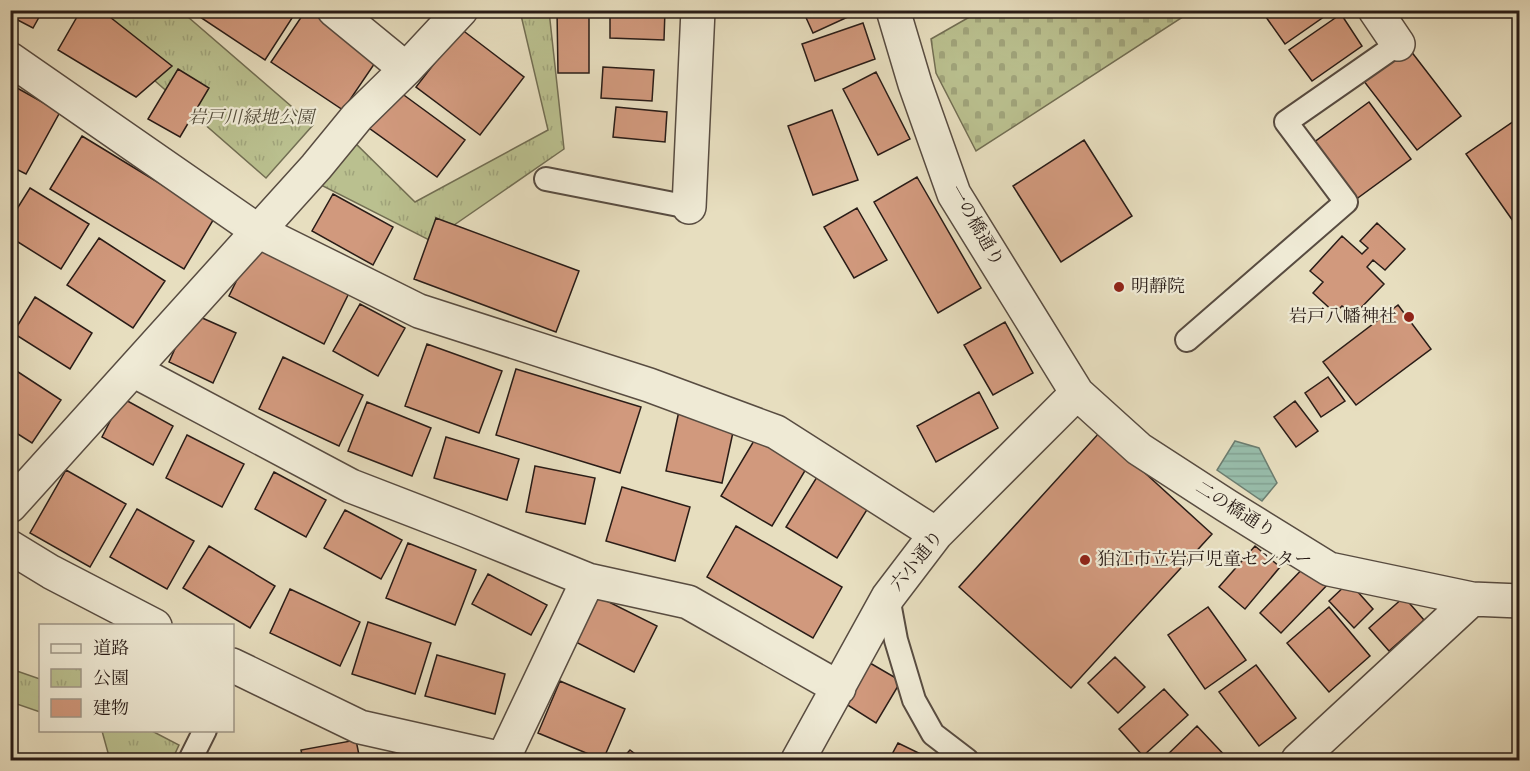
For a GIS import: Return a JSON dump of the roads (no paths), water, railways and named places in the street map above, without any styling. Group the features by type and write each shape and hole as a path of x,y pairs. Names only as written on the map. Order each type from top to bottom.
{"street":[{"path":"334,10 406,69"},
{"path":"10,506 316,166 357,117 406,69 460,10"},
{"path":"689,207 698,10"},
{"name":"一の橋通り","path":"893,10 915,84 954,194 1077,393"},
{"path":"1375,10 1398,44"},
{"path":"10,59 258,231 419,311 649,385 776,432 936,534"},
{"path":"133,370 351,486 588,580 688,602 839,688"},
{"name":"六小通り","path":"798,760 888,597 936,534 1077,393"},
{"name":"二の橋通り","path":"1077,393 1139,448 1329,569 1472,599 1520,601"},
{"path":"10,547 51,572 151,624"},
{"path":"234,669 360,727 503,760 588,580"},
{"path":"1298,760 1472,599"}],"lane":[{"path":"1187,340 1346,202 1286,122 1398,44"},
{"path":"546,180 689,207"},
{"path":"888,597 896,640 914,700 933,734 967,760"},
{"path":"190,760 204,732"}],"place":[{"name":"明靜院","path":"1119,287"},
{"name":"岩戸八幡神社","path":"1409,317"},
{"name":"狛江市立岩戸児童センター","path":"1085,560"}],"park label":[{"name":"岩戸川緑地公園","path":"251,118"}]}
